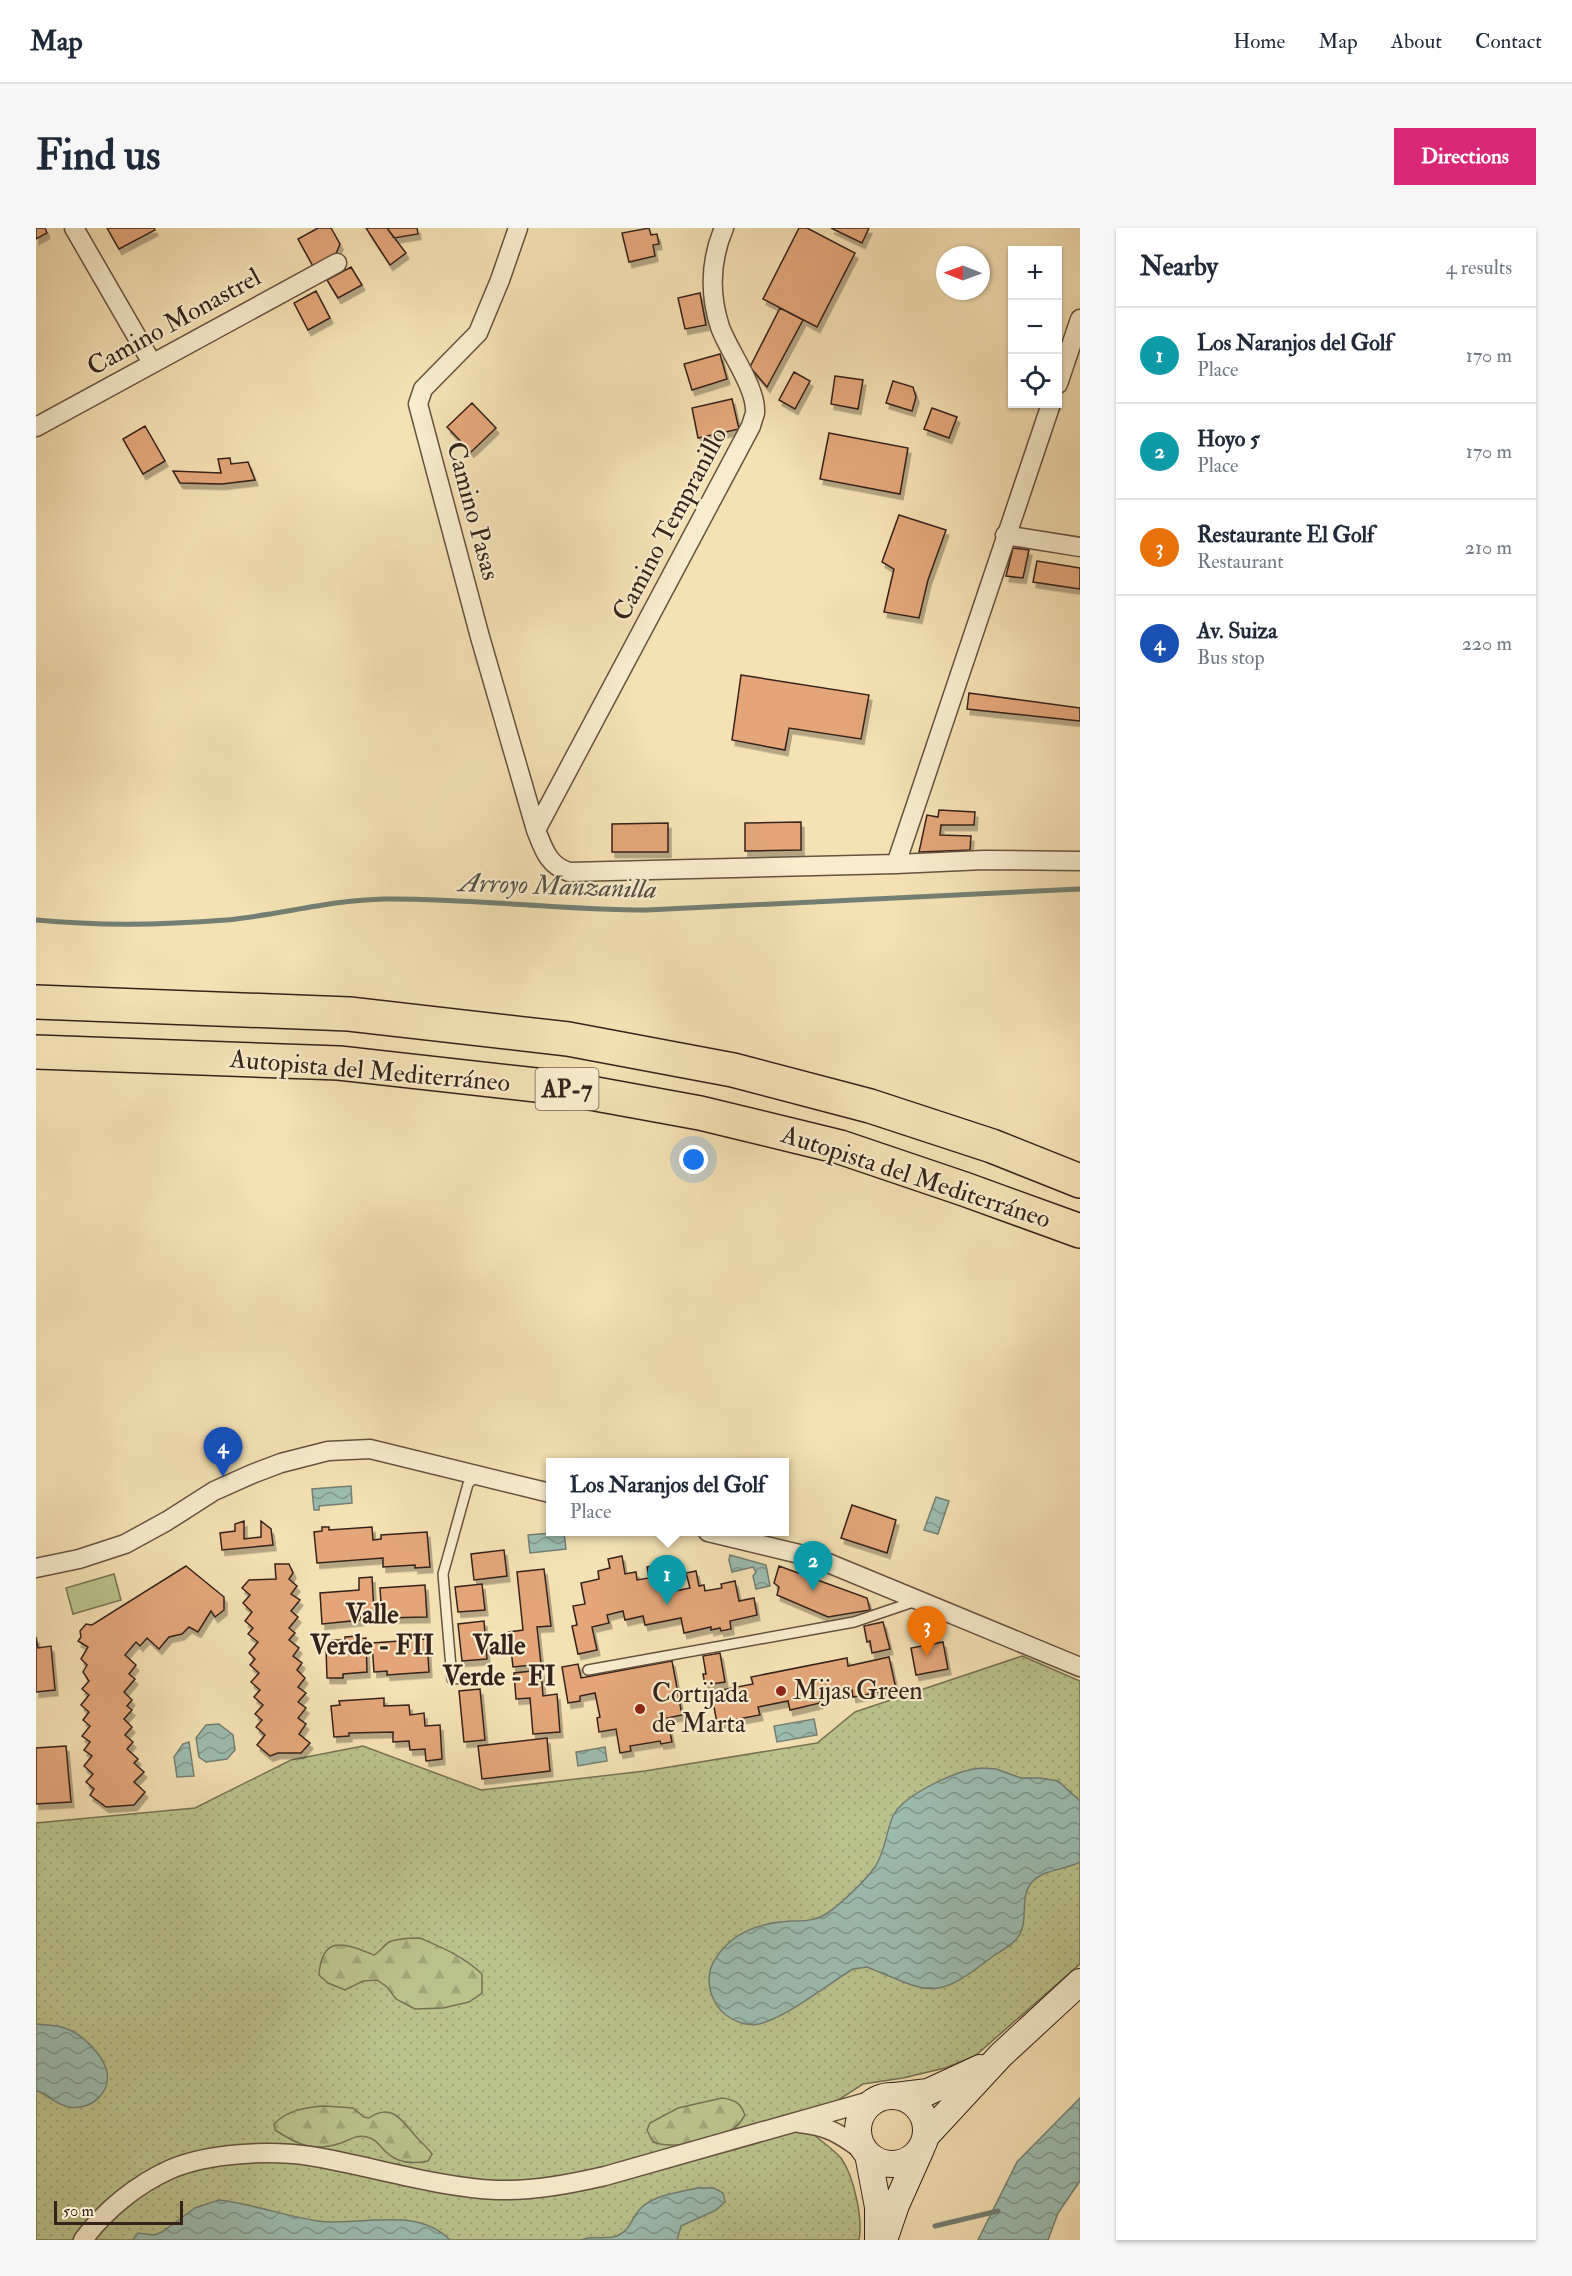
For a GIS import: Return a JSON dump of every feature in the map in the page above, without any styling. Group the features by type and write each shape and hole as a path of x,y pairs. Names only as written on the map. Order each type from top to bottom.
{"highway":[{"name":"Autopista del Mediterráneo","path":"36,1002 349,1014 568,1039 734,1070 870,1106 992,1146 1080,1180"},
{"name":"Autopista del Mediterráneo","path":"36,1052 339,1063 563,1088 700,1113 840,1148 1080,1231"}],"street":[{"path":"74,228 152,363"},
{"name":"Camino Pasas","path":"518,228 478,333 423,389 418,404 480,637 536,830 547,859 557,868 569,872 984,860 1080,861"},
{"name":"Camino Tempranillo","path":"536,830 751,426 755,411 752,394 721,329 713,299 712,273 717,246 724,228"},
{"name":"Camino Monastrel","path":"36,427 337,263"},
{"path":"1062,372 1080,319"},
{"path":"896,864 1050,408"},
{"path":"1005,535 1080,547"},
{"path":"36,1568 79,1559 125,1544 214,1491 280,1462 328,1451 370,1449 546,1492"},
{"path":"725,1536 816,1558 1080,1666"},
{"path":"791,2122 820,2125 841,2135 884,2163 906,2162 915,2155 924,2141 1000,2055 1080,1982"},
{"path":"83,2240 113,2207 143,2185 171,2169 205,2160 240,2155 309,2156 456,2185 498,2190 574,2183 791,2122 890,2097 928,2092 969,2074 1000,2055"},
{"path":"878,2240 878,2207 867,2153 860,2141 858,2130 860,2119 866,2109 874,2102 890,2097 906,2099 915,2105 926,2125 924,2141 896,2205 884,2240"}],"lane":[{"path":"465,1678 452,1679 443,1574 468,1484 477,1475"},
{"path":"588,1670 854,1622 918,1600"}],"green space":[{"path":"114,1574 121,1600 73,1614 66,1588"},
{"path":"1022,1656 1080,1681 1080,1964 975,2056 945,2068 863,2084 835,2102 812,2133 841,2158 850,2175 860,2221 859,2240 36,2240 36,1823 195,1808 291,1760 363,1746 481,1790 645,1771 817,1743 855,1712"},
{"path":"420,1938 460,1957 482,1974 482,1993 469,2002 443,2008 415,2009 396,1999 387,1987 377,1980 363,1981 345,1990 328,1983 319,1975 321,1962 330,1947 345,1945 374,1955 387,1943"},
{"path":"722,2098 736,2102 745,2115 733,2129 693,2143 671,2145 653,2142 647,2130 650,2123 678,2108"},
{"path":"325,2106 353,2108 364,2117 369,2118 378,2113 392,2113 432,2154 428,2161 405,2162 389,2155 375,2141 364,2136 331,2146 314,2147 291,2140 275,2130 274,2124 291,2112"}],"water":[{"path":"351,1486 352,1503 319,1506 319,1510 314,1510 312,1489"},
{"path":"936,1497 949,1501 938,1534 924,1530"},
{"path":"546,1534 546,1536 564,1536 566,1549 530,1553 528,1535"},
{"path":"730,1555 766,1565 770,1586 756,1589 753,1576 756,1572 753,1567 732,1572"},
{"path":"814,1719 817,1735 777,1742 774,1726"},
{"path":"219,1724 233,1735 235,1750 227,1759 206,1762 199,1757 196,1738 206,1725"},
{"path":"189,1742 194,1776 177,1777 174,1757 183,1744"},
{"path":"605,1747 607,1761 578,1766 576,1752"},
{"path":"982,1768 996,1769 1021,1778 1058,1781 1080,1801 1080,1862 1043,1874 1033,1881 1026,1892 1022,1929 1014,1942 973,1971 944,1987 932,1989 919,1987 867,1967 853,1969 770,2021 745,2024 721,2011 712,1996 709,1976 714,1961 729,1943 737,1936 757,1927 779,1922 804,1921 826,1914 852,1892 875,1867 893,1816 908,1799 947,1778"},
{"path":"36,2024 68,2029 87,2042 96,2052 106,2068 107,2076 99,2098 85,2106 69,2107 36,2090"},
{"path":"1080,2098 1080,2181 1058,2213 1048,2240 978,2240 1017,2162"},
{"path":"697,2188 714,2188 723,2193 725,2202 716,2210 681,2226 677,2240 581,2240 617,2236 628,2227 646,2204 667,2195"},
{"path":"219,2200 318,2221 404,2220 436,2229 450,2240 133,2240 138,2233 154,2235 162,2232 195,2208"}],"building":[{"path":"36,228 45,228 47,233 36,239"},
{"path":"107,228 154,228 155,230 119,249"},
{"path":"318,228 331,228 340,244 335,256 314,268 298,239"},
{"path":"366,228 387,228 406,253 390,265"},
{"path":"387,228 417,228 418,234 394,238"},
{"path":"649,228 651,235 657,234 659,244 653,245 655,256 629,262 622,233"},
{"path":"799,228 807,228 855,253 817,327 763,299"},
{"path":"831,228 869,228 862,243"},
{"path":"351,267 362,285 338,298 327,280"},
{"path":"316,291 330,318 308,330 294,303"},
{"path":"700,293 706,325 685,329 678,298"},
{"path":"780,308 803,320 767,387 750,367"},
{"path":"720,354 727,379 692,390 684,364"},
{"path":"794,372 810,381 795,409 779,400"},
{"path":"835,376 863,380 858,409 831,404"},
{"path":"893,381 913,387 916,397 912,411 886,403"},
{"path":"732,399 739,429 698,438 692,408"},
{"path":"472,403 496,428 471,452 447,427"},
{"path":"932,408 957,417 949,438 924,429"},
{"path":"145,426 165,461 143,474 123,439"},
{"path":"829,433 908,448 900,494 820,479"},
{"path":"230,458 231,464 248,462 255,480 222,484 180,483 173,471 221,473 218,459"},
{"path":"899,515 946,530 928,580 919,618 884,612 894,569 882,562"},
{"path":"1013,548 1029,550 1023,578 1006,576"},
{"path":"1037,561 1080,568 1080,589 1033,582"},
{"path":"741,675 869,695 861,739 789,728 785,750 732,740"},
{"path":"969,693 1080,708 1080,721 967,709"},
{"path":"939,810 975,812 974,825 941,825 940,835 971,836 970,850 919,852 927,815 938,817"},
{"path":"801,822 801,850 745,851 745,823"},
{"path":"668,823 668,852 612,852 612,824"},
{"path":"852,1505 896,1520 887,1553 841,1538"},
{"path":"244,1521 244,1539 261,1537 261,1521 271,1529 273,1545 222,1550 220,1533 235,1531 235,1524"},
{"path":"322,1527 329,1527 329,1530 372,1527 373,1540 381,1539 381,1535 427,1532 430,1567 415,1568 415,1565 383,1567 383,1558 317,1563 314,1532 322,1531"},
{"path":"504,1550 507,1576 474,1580 471,1554"},
{"path":"622,1556 625,1574 636,1572 637,1580 649,1578 647,1567 659,1564 665,1580 673,1578 675,1591 690,1588 686,1573 696,1571 699,1586 704,1585 705,1591 722,1588 721,1584 735,1581 739,1601 754,1598 757,1615 730,1621 731,1629 711,1630 711,1627 684,1633 681,1618 645,1625 643,1616 625,1620 623,1611 607,1615 609,1623 592,1627 597,1650 578,1654 572,1626 577,1625 573,1606 585,1604 581,1583 599,1579 598,1571 610,1568 608,1559"},
{"path":"275,1564 289,1564 293,1573 289,1579 297,1586 291,1594 300,1600 291,1611 298,1617 289,1628 295,1633 289,1640 299,1648 293,1656 302,1663 297,1670 305,1678 298,1687 306,1693 298,1702 306,1708 298,1718 306,1724 299,1734 310,1743 301,1753 278,1753 270,1756 257,1745 265,1735 256,1727 262,1720 255,1714 263,1705 254,1697 260,1690 251,1682 259,1673 250,1665 255,1659 249,1653 258,1642 248,1634 253,1628 245,1621 252,1612 243,1603 250,1595 242,1588 249,1580 276,1579"},
{"path":"186,1566 224,1597 224,1610 215,1617 211,1611 198,1632 189,1627 182,1634 169,1637 159,1649 147,1638 140,1646 136,1642 125,1655 136,1665 129,1674 135,1679 124,1692 132,1700 127,1706 132,1710 124,1719 132,1727 125,1735 133,1742 127,1749 138,1759 134,1763 144,1772 134,1782 145,1792 134,1805 106,1807 90,1795 94,1789 86,1782 93,1774 84,1766 92,1756 84,1750 90,1742 82,1736 90,1726 83,1720 89,1712 81,1705 89,1695 82,1689 89,1681 83,1672 87,1665 81,1659 88,1647 78,1641 81,1637 80,1631 86,1624 92,1625"},
{"path":"779,1566 867,1598 870,1610 828,1617 777,1595 779,1587 774,1583"},
{"path":"544,1569 551,1626 537,1627 541,1664 513,1667 509,1632 523,1630 517,1572"},
{"path":"372,1577 374,1612 360,1613 361,1620 322,1624 320,1593 359,1590 359,1578"},
{"path":"482,1584 485,1610 458,1612 455,1587"},
{"path":"425,1585 427,1617 382,1618 380,1588"},
{"path":"484,1621 487,1659 462,1661 458,1624"},
{"path":"883,1622 890,1649 872,1653 864,1626"},
{"path":"357,1636 357,1639 366,1638 367,1672 343,1674 343,1678 327,1678 326,1648 333,1647 332,1640 341,1640 341,1643 345,1642 345,1637"},
{"path":"36,1637 38,1648 51,1646 55,1690 36,1692"},
{"path":"427,1639 429,1672 387,1675 387,1671 374,1672 372,1643"},
{"path":"943,1642 948,1669 916,1675 911,1648"},
{"path":"720,1653 725,1682 705,1685 703,1656"},
{"name":"Mijas Green","path":"889,1657 896,1689 853,1697 852,1690 819,1696 820,1703 790,1710 788,1701 758,1707 760,1715 717,1723 711,1692 753,1684 751,1677 847,1658 848,1666"},
{"name":"Cortijada de Marta","path":"672,1661 682,1715 667,1718 672,1742 661,1744 660,1741 630,1746 631,1751 620,1753 616,1729 599,1732 597,1718 600,1717 595,1693 580,1696 580,1701 568,1703 562,1667 578,1664 581,1678"},
{"path":"541,1670 543,1696 557,1694 560,1732 533,1734 530,1698 516,1699 514,1673"},
{"path":"480,1689 485,1740 464,1742 459,1691"},
{"path":"384,1698 384,1706 409,1705 410,1715 424,1713 425,1726 440,1725 442,1759 426,1761 425,1749 410,1750 409,1741 393,1742 393,1732 349,1733 349,1736 334,1737 331,1706 340,1705 339,1701"},
{"path":"547,1738 550,1771 482,1779 478,1746"},
{"path":"66,1746 71,1802 36,1804 36,1748"}],"waterway":[{"name":"Arroyo Manzanilla","path":"36,920 107,924 203,922 246,918 344,902 384,899 647,910 1080,889"},
{"path":"935,2226 998,2211"}],"place":[{"name":"Av. Suiza","path":"223,1477"},
{"name":"Hoyo 5","path":"813,1591"},
{"name":"Los Naranjos del Golf","path":"667,1605"},
{"name":"Restaurante El Golf","path":"927,1656"},
{"name":"Mijas Green","path":"781,1691"},
{"name":"Cortijada de Marta","path":"640,1709"}],"district":[{"name":"Valle Verde - FII","path":"372,1630"},
{"name":"Valle Verde - FI","path":"499,1660"}]}
